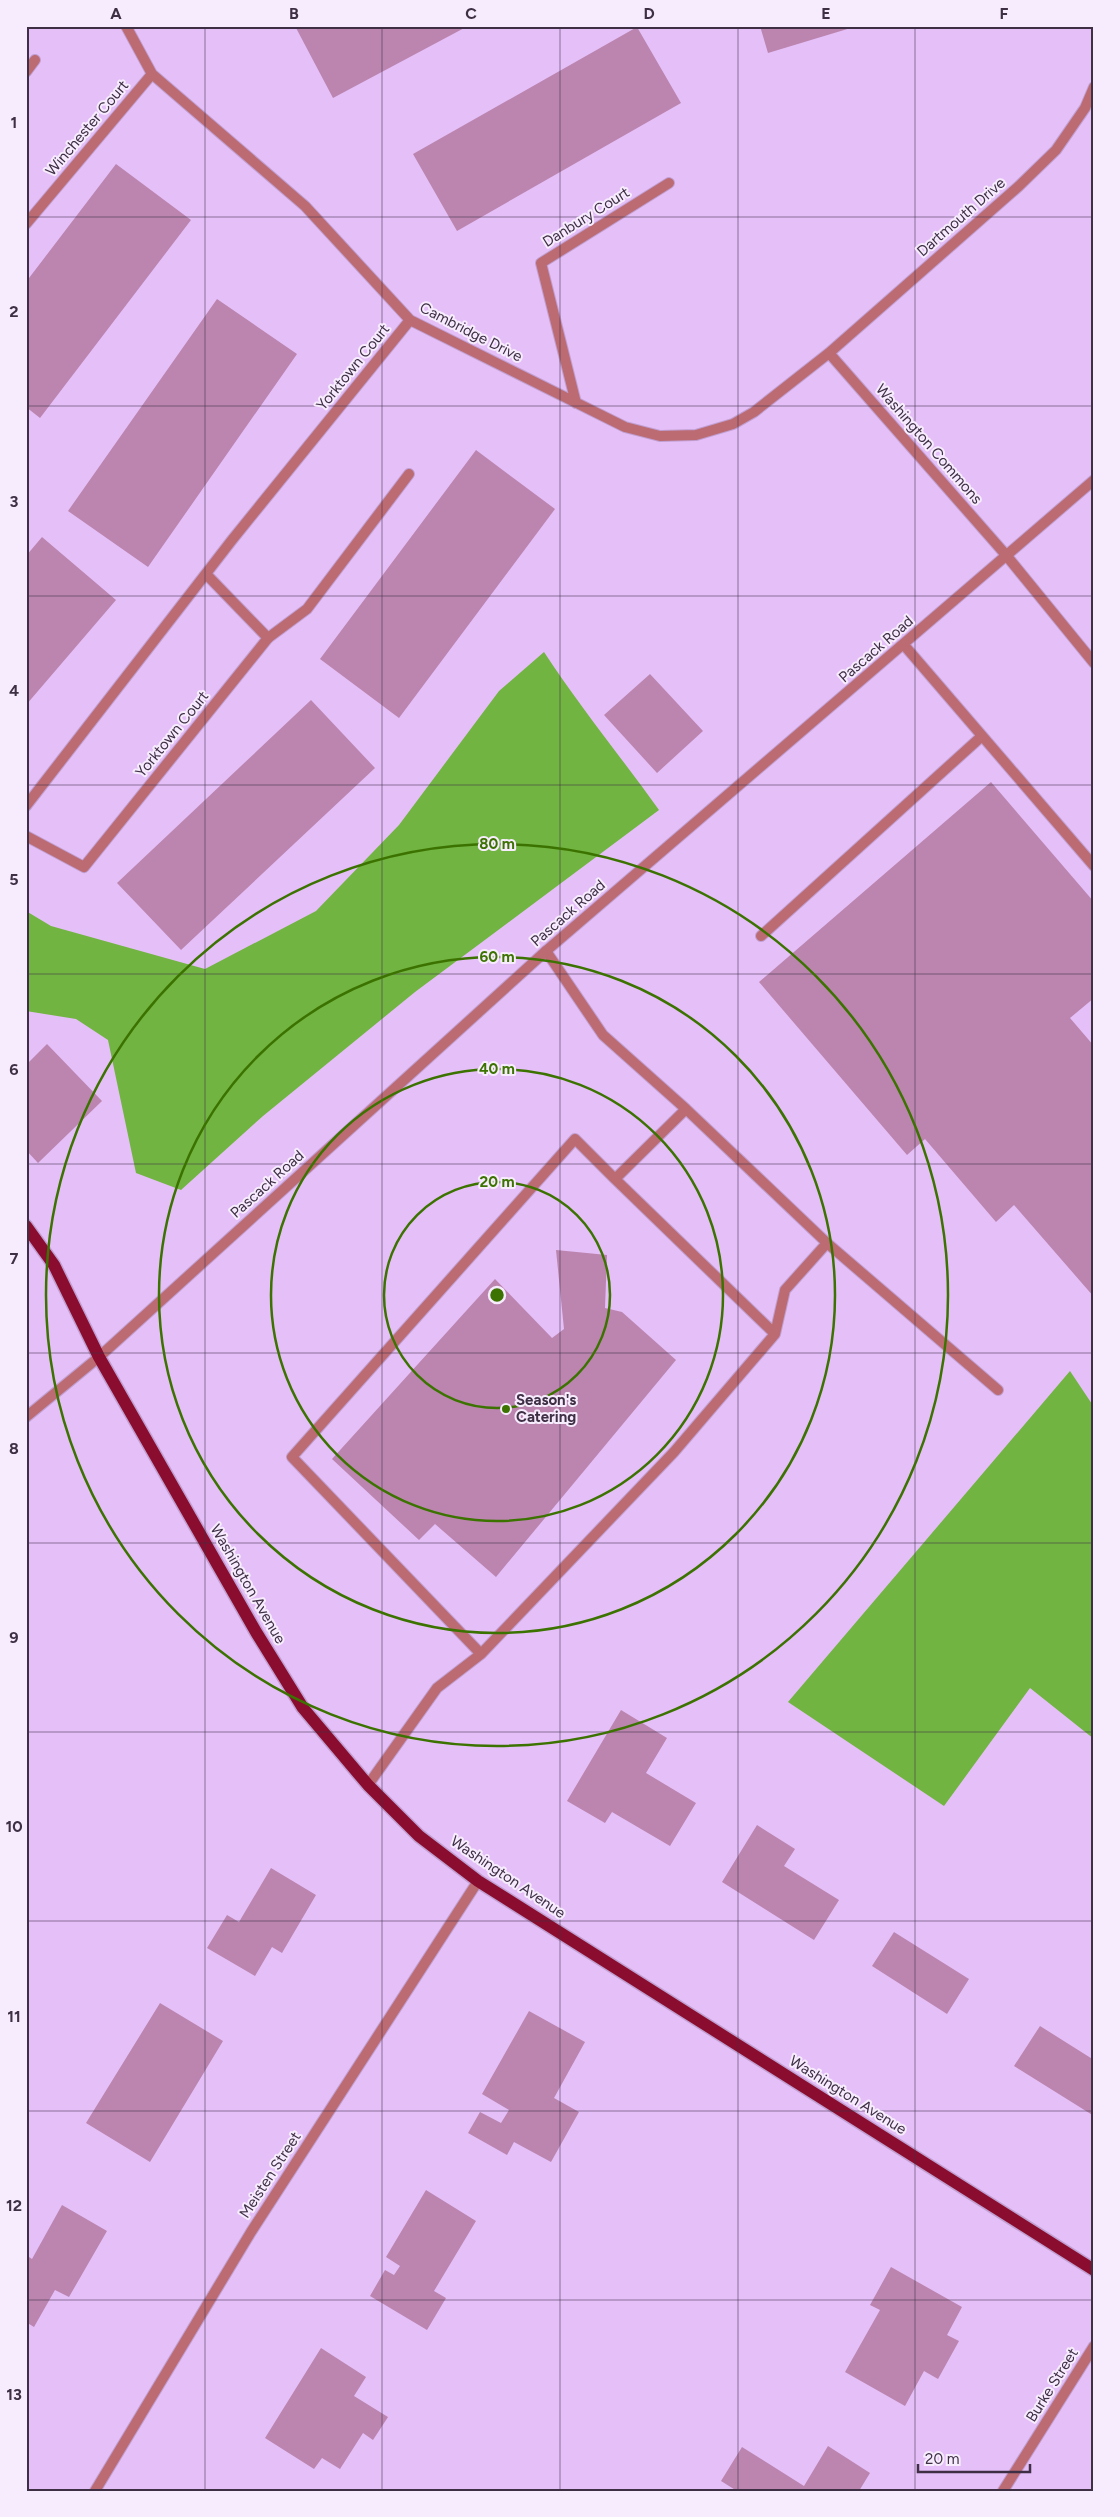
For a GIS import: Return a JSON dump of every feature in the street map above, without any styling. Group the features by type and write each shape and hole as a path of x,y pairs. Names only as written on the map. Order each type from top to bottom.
{"main road":[{"name":"Washington Avenue","path":"26,1226 54,1265 99,1357 256,1632 303,1708 368,1785 419,1836 478,1881 1094,2270"}],"street":[{"name":"Cambridge Drive","path":"126,26 152,74 305,206 410,320 625,427 660,436 696,435 733,424 754,412 829,353"},
{"path":"26,72 35,60"},
{"name":"Winchester Court","path":"26,224 152,74"},
{"name":"Dartmouth Drive","path":"829,353 1020,186 1056,150 1085,108 1094,87"},
{"name":"Danbury Court","path":"576,403 541,263 669,183"},
{"name":"Yorktown Court","path":"26,806 206,574 410,320"},
{"name":"Washington Commons","path":"829,353 1006,556 1094,663"},
{"path":"206,574 268,638 307,610 409,474"},
{"name":"Pascack Road","path":"26,1417 99,1357 546,951 1094,480"},
{"name":"Yorktown Court","path":"26,836 84,867 268,638"},
{"path":"904,645 1094,866"},
{"path":"761,936 982,736"},
{"path":"546,951 604,1035 686,1108 827,1243 998,1390"},
{"path":"615,1179 686,1108"},
{"path":"481,1654 292,1457 575,1139 775,1334"},
{"path":"368,1785 437,1688 481,1654 674,1452 775,1334 785,1290 827,1243"},
{"name":"Meisten Street","path":"95,2491 251,2232 478,1881"},
{"name":"Burke Street","path":"1003,2491 1094,2346"}],"green space":[{"path":"544,652 659,810 415,992 263,1116 181,1190 136,1173 108,1040 76,1019 26,1011 26,911 51,926 205,969 316,911 399,825 499,691"},
{"path":"1070,1371 1094,1407 1094,1739 1030,1688 944,1806 788,1702"}],"building":[{"path":"295,26 468,26 333,98"},
{"path":"760,26 854,26 854,27 768,53"},
{"path":"637,27 681,103 457,231 413,154"},
{"path":"116,164 191,220 40,418 26,407 26,282"},
{"path":"217,299 297,354 148,567 68,511"},
{"path":"476,450 555,509 399,718 320,659"},
{"path":"42,537 116,600 26,705 26,556"},
{"path":"650,674 703,731 657,773 604,715"},
{"path":"311,700 375,768 181,950 117,883"},
{"path":"991,782 1094,902 1094,998 1070,1018 1094,1046 1094,1297 1014,1205 996,1222 925,1139 907,1155 759,982"},
{"path":"47,1044 102,1101 38,1163 26,1150 26,1065"},
{"name":"Season's Catering","path":"556,1250 607,1255 605,1308 622,1312 676,1360 496,1577 435,1524 419,1540 332,1459 495,1279 552,1338 564,1329"},
{"path":"621,1710 667,1738 646,1773 696,1803 670,1846 612,1812 605,1823 567,1801"},
{"path":"757,1825 795,1849 784,1866 839,1900 814,1940 722,1882"},
{"path":"271,1868 316,1895 282,1953 272,1947 255,1976 207,1948 227,1915 239,1922"},
{"path":"894,1932 969,1979 947,2014 872,1966"},
{"path":"160,2003 223,2041 150,2162 86,2123"},
{"path":"529,2011 585,2042 554,2098 579,2112 551,2162 514,2142 507,2155 468,2133 480,2112 501,2123 509,2110 482,2094"},
{"path":"1040,2026 1094,2060 1094,2116 1014,2066"},
{"path":"426,2190 476,2221 434,2291 446,2298 427,2330 370,2296 385,2270 394,2275 400,2266 386,2257"},
{"path":"62,2205 107,2231 69,2297 55,2290 34,2327 26,2322 26,2255 32,2259"},
{"path":"891,2267 962,2307 947,2335 959,2341 938,2379 924,2371 905,2406 845,2372 880,2310 870,2305"},
{"path":"321,2348 366,2377 354,2396 388,2417 373,2440 363,2433 340,2469 322,2458 314,2469 265,2438"},
{"path":"828,2446 870,2473 859,2491 737,2491 721,2481 742,2447 804,2486"}],"place":[{"name":"Season's Catering","path":"506,1409"}]}
